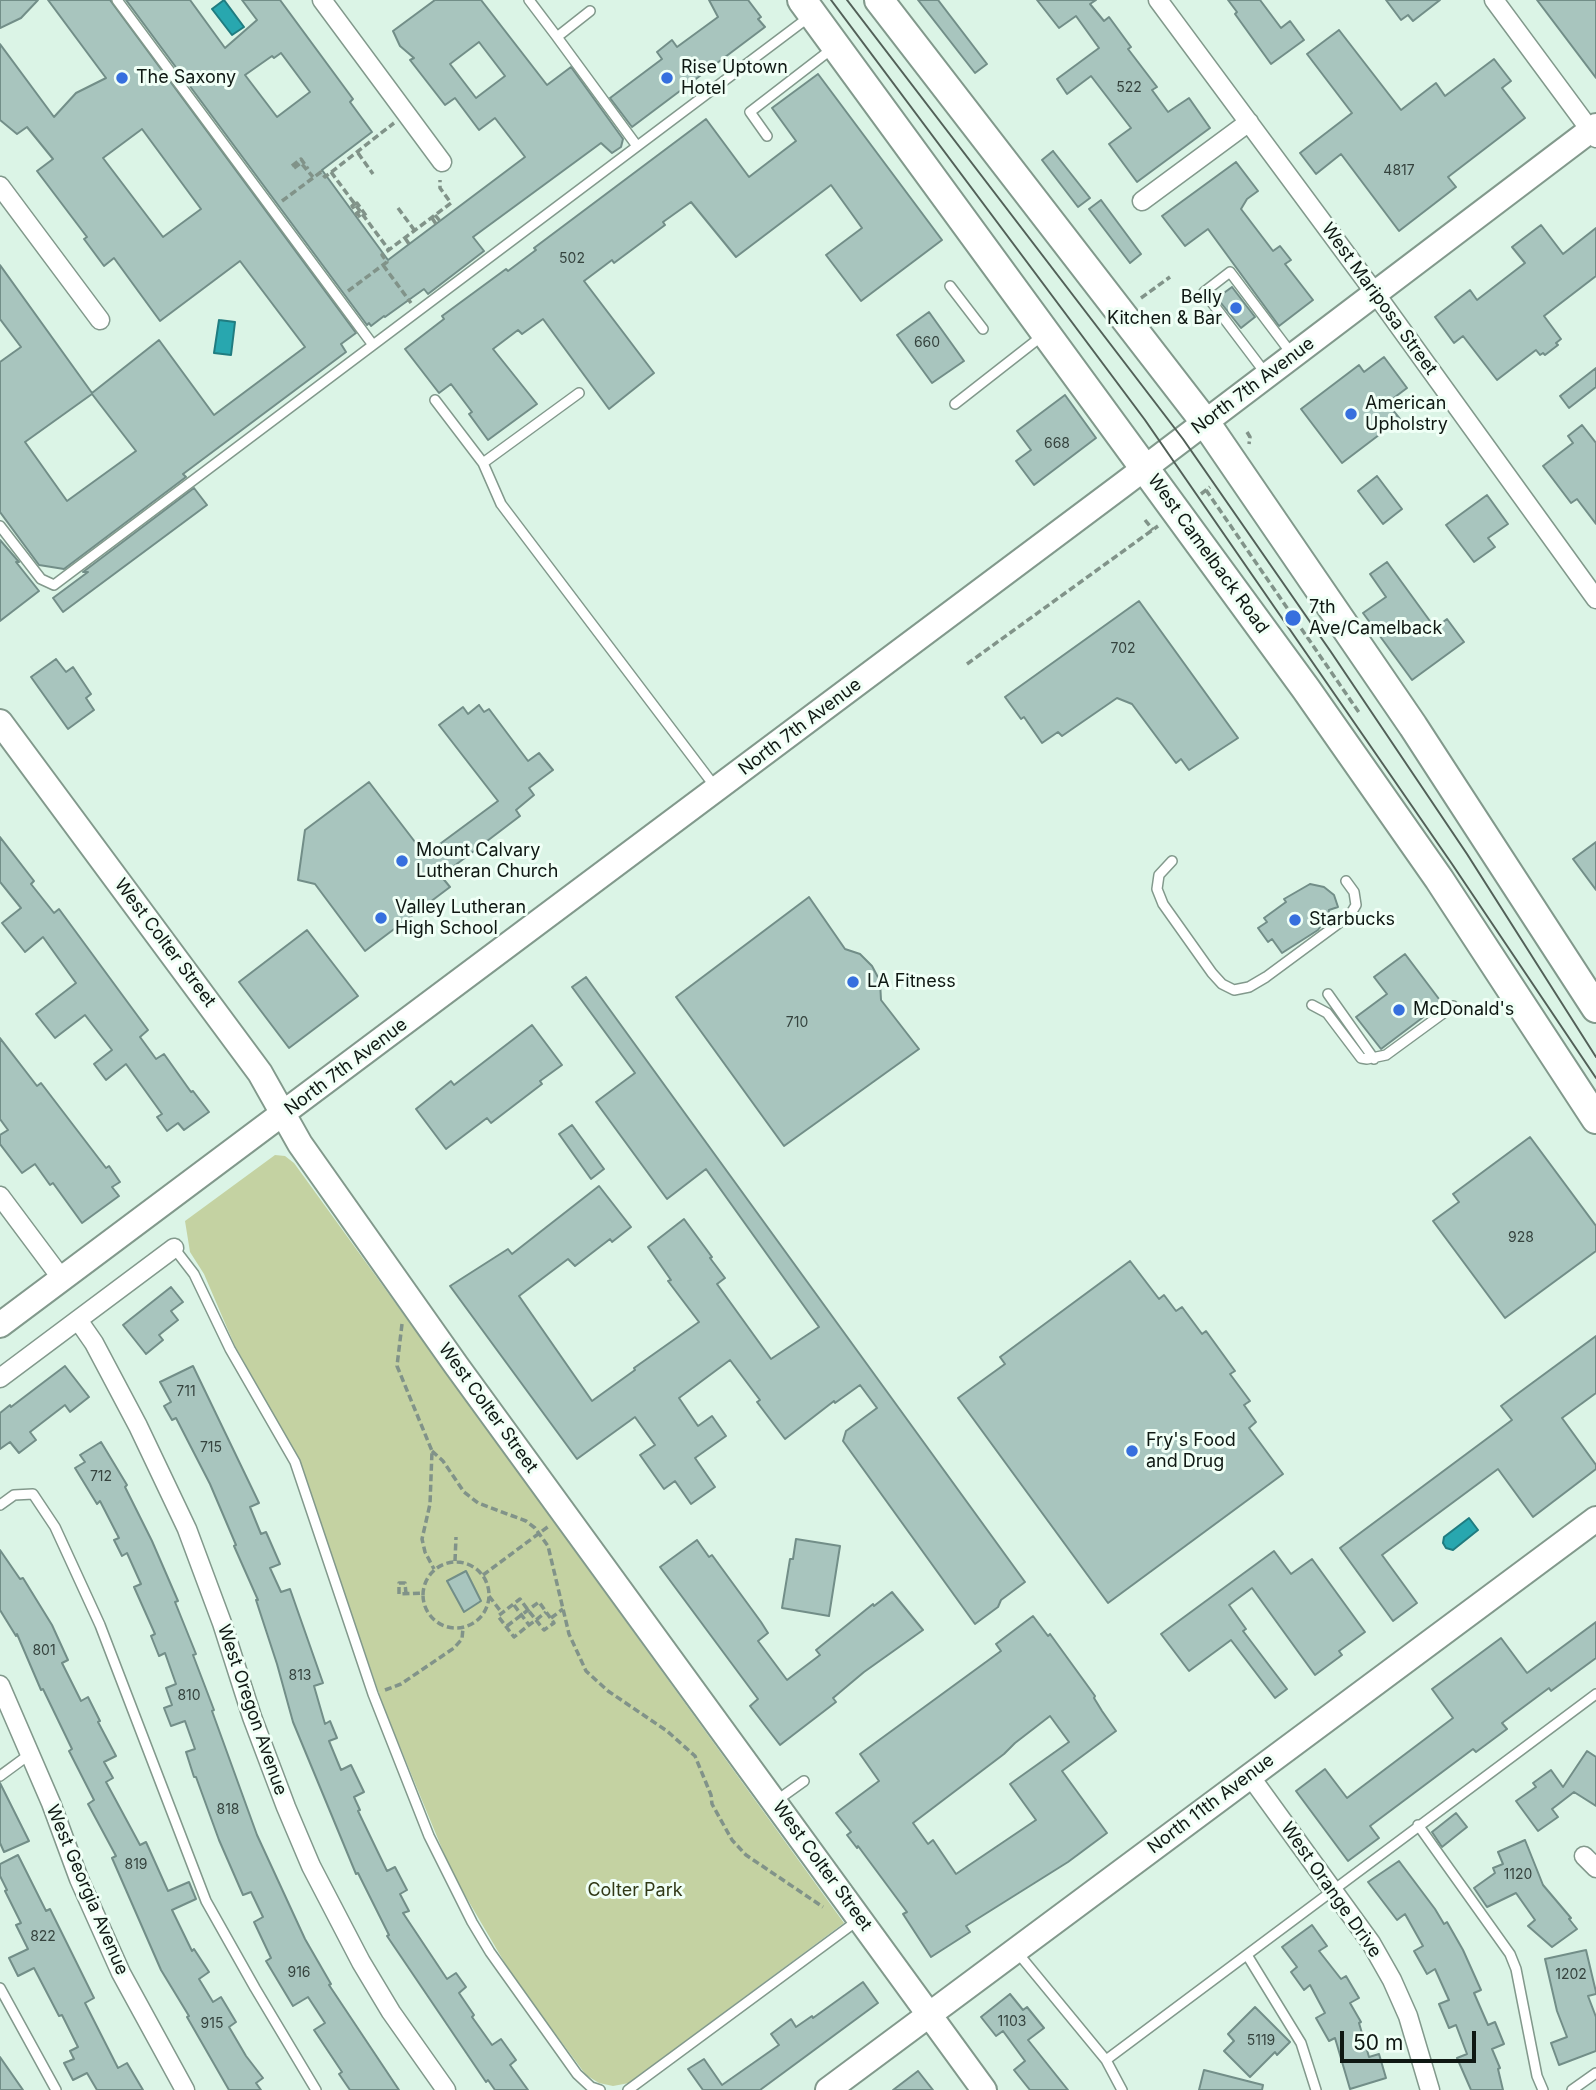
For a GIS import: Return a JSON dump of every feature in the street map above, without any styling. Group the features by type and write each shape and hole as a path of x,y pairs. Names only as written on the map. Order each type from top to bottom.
{"main road":[{"path":"879,0 1205,422 1402,708 1596,1009"},
{"name":"West Camelback Road","path":"807,7 1364,770 1439,879 1596,1119"}],"street":[{"path":"322,0 443,162"},
{"name":"West Mariposa Street","path":"1158,0 1375,293 1596,599"},
{"path":"1494,0 1594,131"},
{"path":"1142,201 1249,122"},
{"name":"North 7th Avenue","path":"0,1325 1594,131"},
{"path":"0,186 100,320"},
{"name":"West Colter Street","path":"0,722 261,1073 300,1144 565,1515 775,1802 853,1924 929,2014 984,2090"},
{"path":"0,1196 62,1279"},
{"path":"0,1378 174,1248"},
{"name":"West Oregon Avenue","path":"78,1320 94,1343 138,1426 187,1529 267,1756 311,1866 361,1962 391,2012 446,2090"},
{"name":"North 11th Avenue","path":"828,2090 1596,1519"},
{"name":"West Georgia Avenue","path":"0,1685 51,1803 79,1879 116,1961 185,2090"},
{"name":"West Orange Drive","path":"1250,1776 1371,1943 1408,2016 1430,2090"}],"lane":[{"path":"117,0 373,345"},
{"path":"529,0 637,146"},
{"path":"0,526 41,579 54,585 637,146 807,7"},
{"path":"557,37 590,11"},
{"path":"767,136 750,112 836,46"},
{"path":"1267,376 1203,292 1230,272 1293,356"},
{"path":"950,286 983,329"},
{"path":"955,404 1046,333"},
{"path":"483,463 579,393"},
{"path":"435,400 483,463 501,504 717,790"},
{"path":"1172,861 1159,875 1157,889 1163,904 1212,973 1222,984 1234,990 1249,987 1266,977 1350,915 1356,905 1353,892 1346,881"},
{"path":"1328,994 1374,1059"},
{"path":"1312,1005 1327,1013 1361,1058 1374,1059 1386,1055 1453,1006"},
{"path":"174,1248 194,1274 230,1349 295,1462 373,1694 429,1836 472,1922 498,1964 577,2074 591,2087 600,2090"},
{"path":"0,1505 13,1495 33,1494 55,1527 100,1625 206,1901 316,2090"},
{"path":"1106,2060 1596,1694"},
{"path":"0,1776 30,1754"},
{"path":"775,1802 804,1782"},
{"path":"1419,1825 1510,1954 1516,1969 1537,2076 1543,2090"},
{"path":"628,2090 853,1924"},
{"path":"1016,1951 1106,2060 1122,2090"},
{"path":"1247,1955 1301,2043 1315,2090"},
{"path":"0,1988 56,2090"},
{"path":"1572,2090 1596,2073"}],"path":[{"path":"272,208 321,172 325,177 407,114"},
{"path":"357,152 373,174"},
{"path":"443,162 440,188 456,209"},
{"path":"293,167 301,163 313,177"},
{"path":"331,172 360,211 362,220"},
{"path":"338,298 387,262 383,255 451,203"},
{"path":"355,204 352,206 362,220 389,250"},
{"path":"398,208 415,230"},
{"path":"355,215 360,211"},
{"path":"433,217 438,223"},
{"path":"407,237 411,243"},
{"path":"383,265 418,311"},
{"path":"1141,298 1170,277"},
{"path":"1201,495 1208,489 1360,715"},
{"path":"1145,520 1153,530"},
{"path":"967,664 1163,522"},
{"path":"403,1318 397,1366 432,1451 430,1504 422,1539 425,1552 435,1569"},
{"path":"432,1451 443,1461 464,1492 478,1503 526,1521 539,1533 548,1546 575,1649 586,1671 608,1691 667,1731 695,1756 712,1804 732,1840 746,1855 853,1924"},
{"path":"483,1576 565,1515"},
{"path":"455,1561 456,1537"},
{"path":"489,1596 487,1607 481,1616 463,1627 442,1625 433,1618 426,1609 423,1593 427,1577 435,1569 455,1561 475,1568 483,1576 489,1596 502,1613"},
{"path":"406,1594 423,1593"},
{"path":"507,1626 522,1615 528,1610 539,1602 554,1623 544,1630 536,1620 528,1610 520,1599 498,1616 514,1637 529,1625 536,1620 546,1612"},
{"path":"513,1604 529,1625"},
{"path":"551,1618 563,1609"},
{"path":"373,1694 401,1684 438,1660 462,1639 463,1627"}],"green space":[{"name":"Colter Park","path":"275,1155 285,1156 294,1163 844,1923 629,2083 613,2086 599,2083 586,2075 513,1977 452,1873 384,1708 299,1461 234,1344 204,1274 190,1252 185,1221"}],"water":[{"path":"224,0 244,27 232,35 212,9"},
{"path":"219,320 235,322 231,355 214,353"},
{"path":"1469,1518 1478,1530 1453,1550 1446,1548 1444,1537"}],"building":[{"path":"0,0 38,0 21,18 0,28"},
{"path":"48,0 110,0 356,333 341,344 346,352 183,474 186,477 64,569 39,565 0,512 0,362 21,347 0,319 0,265 92,393 159,340 214,415 305,347 240,261 160,321 114,258 104,266 84,239 87,237 37,171 53,159 27,127 17,134 0,120 0,44 54,117 76,93 106,78","holes":["142,129 201,209 163,237 103,158","92,394 136,451 67,501 25,442"]},
{"path":"126,0 190,0 225,48 257,20 242,0 280,0 353,99 350,102 372,132 322,170 388,260 525,157 495,118 479,130 455,98 445,105 410,60 414,58 400,46 393,31 435,0 481,0 547,85 571,67 623,139 621,147 612,153 601,143 473,237 484,251 428,294 424,289 371,326 369,323 367,325","holes":["479,42 505,76 476,98 450,64","281,53 310,92 277,117 245,75 272,56 274,58"]},
{"name":"Rise Uptown Hotel","path":"709,0 748,0 765,27 632,127 610,98 662,59 657,52 672,40 677,47 718,17"},
{"path":"918,0 938,0 987,64 975,73"},
{"path":"1037,0 1096,0 1090,4 1104,21 1109,17 1131,47 1128,49 1157,87 1152,90 1168,112 1189,98 1210,128 1137,182 1109,144 1131,128 1091,76 1067,94 1057,79 1099,48 1076,16 1059,28"},
{"path":"1228,0 1260,0 1281,28 1290,21 1304,40 1271,64"},
{"path":"1386,0 1440,0 1413,21 1408,15 1401,20"},
{"path":"1537,0 1596,0 1596,78"},
{"path":"1339,30 1401,110 1436,83 1445,96 1494,59 1511,81 1502,88 1525,118 1448,177 1456,187 1399,231 1341,154 1316,174 1300,153 1352,113 1307,54"},
{"path":"818,74 942,240 861,301 826,255 862,228 831,185 736,257 691,202 614,263 612,260 584,281 654,373 609,409 543,319 522,334 518,330 493,349 537,404 488,440 451,384 439,393 405,349 444,319 442,316 506,269 508,271 536,250 534,248 706,119 749,177 796,141 772,108"},
{"path":"1053,151 1090,198 1078,207 1042,160"},
{"path":"1236,162 1258,191 1247,199 1241,209 1273,251 1280,246 1291,260 1285,264 1313,300 1279,326 1208,229 1185,246 1162,216"},
{"path":"1101,200 1141,254 1130,263 1089,209"},
{"path":"1541,225 1563,254 1596,228 1596,276 1544,316 1561,339 1556,343 1558,345 1545,355 1540,355 1536,350 1497,380 1463,336 1454,343 1435,317 1470,290 1477,300 1525,263 1512,247"},
{"name":"Belly Kitchen & Bar","path":"1232,287 1255,317 1241,328 1217,298"},
{"path":"929,312 964,361 932,383 897,335"},
{"name":"American Upholstry","path":"1384,357 1407,388 1387,403 1400,419 1342,463 1301,409 1359,365 1364,372"},
{"path":"1596,368 1596,387 1569,408 1560,396"},
{"path":"1065,395 1096,438 1034,485 1016,461 1031,450 1017,431"},
{"path":"1582,425 1596,443 1596,524 1577,499 1571,503 1543,466 1573,443 1568,436"},
{"path":"1377,476 1402,509 1383,524 1358,491"},
{"path":"194,488 207,505 63,612 53,598"},
{"path":"1487,495 1508,524 1488,538 1495,547 1474,562 1446,525"},
{"path":"0,540 39,591 0,621"},
{"path":"1387,562 1435,628 1447,619 1464,642 1412,680 1363,613 1386,597 1370,574"},
{"path":"1139,601 1238,738 1189,770 1181,759 1176,763 1132,704 1117,698 1062,736 1058,732 1042,743 1024,717 1021,719 1005,697"},
{"path":"56,659 66,672 73,667 91,694 86,698 94,710 68,729 31,677"},
{"path":"479,705 484,712 489,709 528,761 539,753 553,770 529,788 534,795 516,810 520,816 441,876 450,887 365,951 315,884 298,880 305,830 369,782 425,855 498,801 439,725 463,707 468,714"},
{"path":"0,837 34,881 31,884 54,913 59,909 148,1030 140,1037 156,1059 164,1054 209,1112 184,1130 178,1123 167,1131 157,1117 162,1114 126,1064 106,1080 94,1064 112,1050 85,1015 55,1038 36,1014 76,983 43,937 25,952 2,923 21,908 0,882"},
{"path":"1596,842 1596,890 1573,859"},
{"name":"Starbucks","path":"1310,884 1324,887 1334,895 1338,907 1329,910 1318,930 1282,953 1272,939 1268,942 1258,928 1267,922 1264,918 1286,902 1284,899"},
{"path":"809,897 845,949 860,954 872,966 880,981 881,1000 919,1049 784,1146 676,997"},
{"path":"307,930 358,996 289,1048 239,982"},
{"name":"McDonald's","path":"1405,954 1442,1003 1381,1049 1356,1017 1387,994 1374,977"},
{"path":"586,977 1025,1582 975,1624 843,1441 846,1431 877,1408 860,1385 835,1403 834,1401 785,1439 730,1360 679,1398 698,1426 712,1416 726,1436 695,1458 715,1487 691,1504 675,1481 664,1489 640,1455 655,1445 635,1417 577,1459 450,1286 508,1249 512,1254 599,1186 631,1227 612,1242 610,1239 575,1266 568,1259 519,1296 592,1401 699,1322 668,1281 671,1280 648,1247 684,1219 725,1278 717,1284 771,1359 819,1327 706,1169 667,1199 596,1102 635,1073 572,987"},
{"path":"532,1025 562,1065 491,1123 487,1118 446,1149 416,1109 451,1081 454,1085"},
{"path":"0,1038 37,1086 41,1083 106,1168 109,1166 120,1182 112,1187 119,1196 82,1223 53,1183 50,1185 35,1164 22,1173 0,1144 0,1135 8,1130 0,1119"},
{"path":"572,1125 604,1169 591,1179 559,1134"},
{"path":"1530,1137 1596,1226 1596,1251 1505,1318 1433,1221 1459,1202 1453,1194"},
{"name":"Fry's Food and Drug","path":"1130,1261 1159,1299 1164,1295 1176,1311 1182,1307 1202,1334 1206,1331 1235,1371 1230,1374 1250,1401 1244,1405 1256,1422 1249,1428 1283,1474 1108,1603 958,1398 1005,1364 1000,1357"},
{"path":"171,1287 183,1302 171,1311 178,1320 159,1335 163,1340 146,1354 123,1325"},
{"path":"1596,1336 1596,1393 1562,1418 1596,1465 1596,1469 1533,1517 1498,1469 1382,1555 1417,1603 1393,1621 1340,1548 1512,1420 1501,1406"},
{"path":"65,1366 89,1397 70,1412 65,1405 30,1432 36,1440 19,1453 10,1442 0,1449 0,1413"},
{"path":"193,1366 259,1503 250,1507 261,1534 266,1532 280,1564 270,1568 281,1592 290,1589 323,1683 314,1686 325,1724 330,1721 337,1738 329,1741 341,1770 351,1765 364,1792 354,1797 360,1810 358,1811 387,1871 395,1867 407,1890 400,1894 409,1911 403,1913 447,1979 456,1973 466,1987 459,1993 474,2015 472,2017 492,2045 501,2039 516,2060 510,2065 528,2090 495,2090 488,2080 486,2082 387,1936 389,1935 358,1873 356,1874 293,1722 258,1600 234,1546 236,1545 210,1484 176,1418 172,1420 164,1406 171,1402 160,1382"},
{"path":"101,1442 127,1485 125,1487 178,1601 175,1602 196,1654 193,1655 257,1835 305,1939 331,1984 329,1985 399,2090 350,2090 339,2074 342,2072 314,2030 325,2023 308,1997 293,2006 266,1961 271,1958 254,1922 263,1917 251,1892 243,1895 219,1840 186,1752 195,1749 185,1721 171,1726 164,1708 172,1705 166,1688 176,1684 165,1653 159,1656 151,1636 155,1634 134,1587 141,1584 127,1553 122,1556 114,1540 119,1538 100,1501 97,1504 75,1468 85,1462 80,1455"},
{"path":"796,1539 840,1546 829,1616 782,1608"},
{"path":"697,1540 709,1557 712,1555 761,1622 768,1633 758,1641 787,1680 820,1655 816,1650 892,1592 923,1630 864,1672 833,1698 836,1702 780,1745 750,1706 758,1699 660,1567"},
{"path":"0,1550 20,1579 23,1578 52,1625 68,1660 62,1663 81,1701 88,1697 100,1721 98,1722 116,1756 104,1762 113,1778 106,1782 140,1845 146,1842 168,1891 189,1882 196,1899 172,1910 192,1951 194,1949 209,1972 199,1979 213,2002 221,1997 236,2022 229,2027 263,2078 256,2083 261,2090 229,2090 161,1970 112,1858 116,1856 88,1804 94,1800 69,1751 72,1749 43,1689 41,1690 17,1634 16,1636 0,1610"},
{"path":"1274,1551 1291,1574 1312,1559 1365,1632 1339,1651 1342,1655 1315,1675 1252,1588 1229,1605 1246,1629 1243,1631 1287,1689 1275,1698 1231,1640 1189,1671 1161,1634"},
{"path":"466,1571 481,1601 464,1612 447,1581"},
{"path":"1033,1616 1048,1636 1050,1634 1095,1696 1116,1731 1062,1771 1107,1833 1068,1862 966,1926 970,1932 931,1957 903,1914 907,1912 847,1835 851,1832 836,1813 879,1781 860,1754 1001,1651 996,1644","holes":["1050,1716 1069,1742 1010,1784 1036,1820 956,1874 933,1840 928,1844 913,1823"]},
{"path":"1596,1622 1596,1658 1551,1691 1549,1688 1502,1723 1507,1729 1476,1752 1473,1749 1370,1826 1379,1838 1348,1861 1296,1791 1325,1769 1347,1798 1453,1718 1432,1689 1501,1638 1527,1673"},
{"path":"1587,1751 1596,1757 1596,1806 1574,1792 1552,1809 1558,1817 1538,1831 1516,1801 1536,1787 1533,1783 1551,1770 1563,1787"},
{"path":"0,1783 29,1841 4,1852 0,1843"},
{"path":"1456,1813 1467,1827 1442,1847 1432,1832"},
{"path":"1525,1840 1543,1885 1577,1929 1552,1947 1528,1926 1535,1920 1516,1893 1487,1907 1474,1888 1495,1873 1493,1868 1503,1864 1498,1852"},
{"path":"18,1855 46,1911 50,1909 94,1998 85,2003 118,2068 127,2063 143,2090 97,2090 87,2073 73,2080 64,2063 74,2059 70,2051 78,2047 62,2015 59,2016 34,1968 18,1976 9,1958 28,1949 16,1925 21,1923 0,1876 0,1864"},
{"path":"1399,1861 1444,1924 1447,1922 1463,1950 1481,1990 1474,1993 1488,2025 1495,2022 1504,2044 1492,2049 1500,2068 1498,2069 1503,2090 1471,2090 1457,2058 1467,2054 1456,2025 1449,2028 1439,2004 1449,2000 1435,1969 1427,1974 1414,1951 1423,1946 1405,1914 1397,1920 1368,1882"},
{"path":"1312,1925 1327,1946 1319,1951 1341,1979 1346,1976 1359,1998 1350,2003 1361,2022 1359,2023 1369,2057 1379,2054 1386,2078 1350,2089 1335,2038 1329,2041 1316,2018 1325,2013 1310,1985 1304,1990 1291,1972 1297,1967 1282,1947"},
{"path":"1586,1950 1596,1992 1588,1996 1596,2017 1596,2051 1559,2065 1551,2043 1567,2037 1557,2011 1545,1959"},
{"path":"863,1982 878,2003 760,2090 703,2090 688,2069 704,2059 722,2085 779,2045 771,2034 791,2019 796,2027"},
{"path":"1010,1994 1023,2010 1027,2007 1044,2028 1028,2040 1068,2090 1030,2090 1014,2070 1025,2061 1003,2031 996,2036 981,2017"},
{"path":"1255,2007 1290,2042 1277,2055 1275,2052 1250,2077 1224,2051 1234,2041 1228,2034"},
{"path":"0,2057 23,2090 0,2090"},
{"path":"1204,2070 1263,2085 1262,2090 1199,2090"},
{"path":"918,2071 933,2090 893,2090"}],"tram line":[{"path":"831,0 1145,420 1452,864 1596,1078"},
{"path":"847,0 1183,439 1467,854 1596,1057"}],"place":[{"name":"The Saxony","path":"122,78"},
{"name":"Rise Uptown Hotel","path":"667,78"},
{"name":"Belly Kitchen & Bar","path":"1236,308"},
{"name":"American Upholstry","path":"1351,414"},
{"name":"7th Ave/Camelback","path":"1293,618"},
{"name":"Mount Calvary Lutheran Church","path":"402,861"},
{"name":"Valley Lutheran High School","path":"381,918"},
{"name":"Starbucks","path":"1295,920"},
{"name":"LA Fitness","path":"853,982"},
{"name":"McDonald's","path":"1399,1010"},
{"name":"Fry's Food and Drug","path":"1132,1451"}]}
